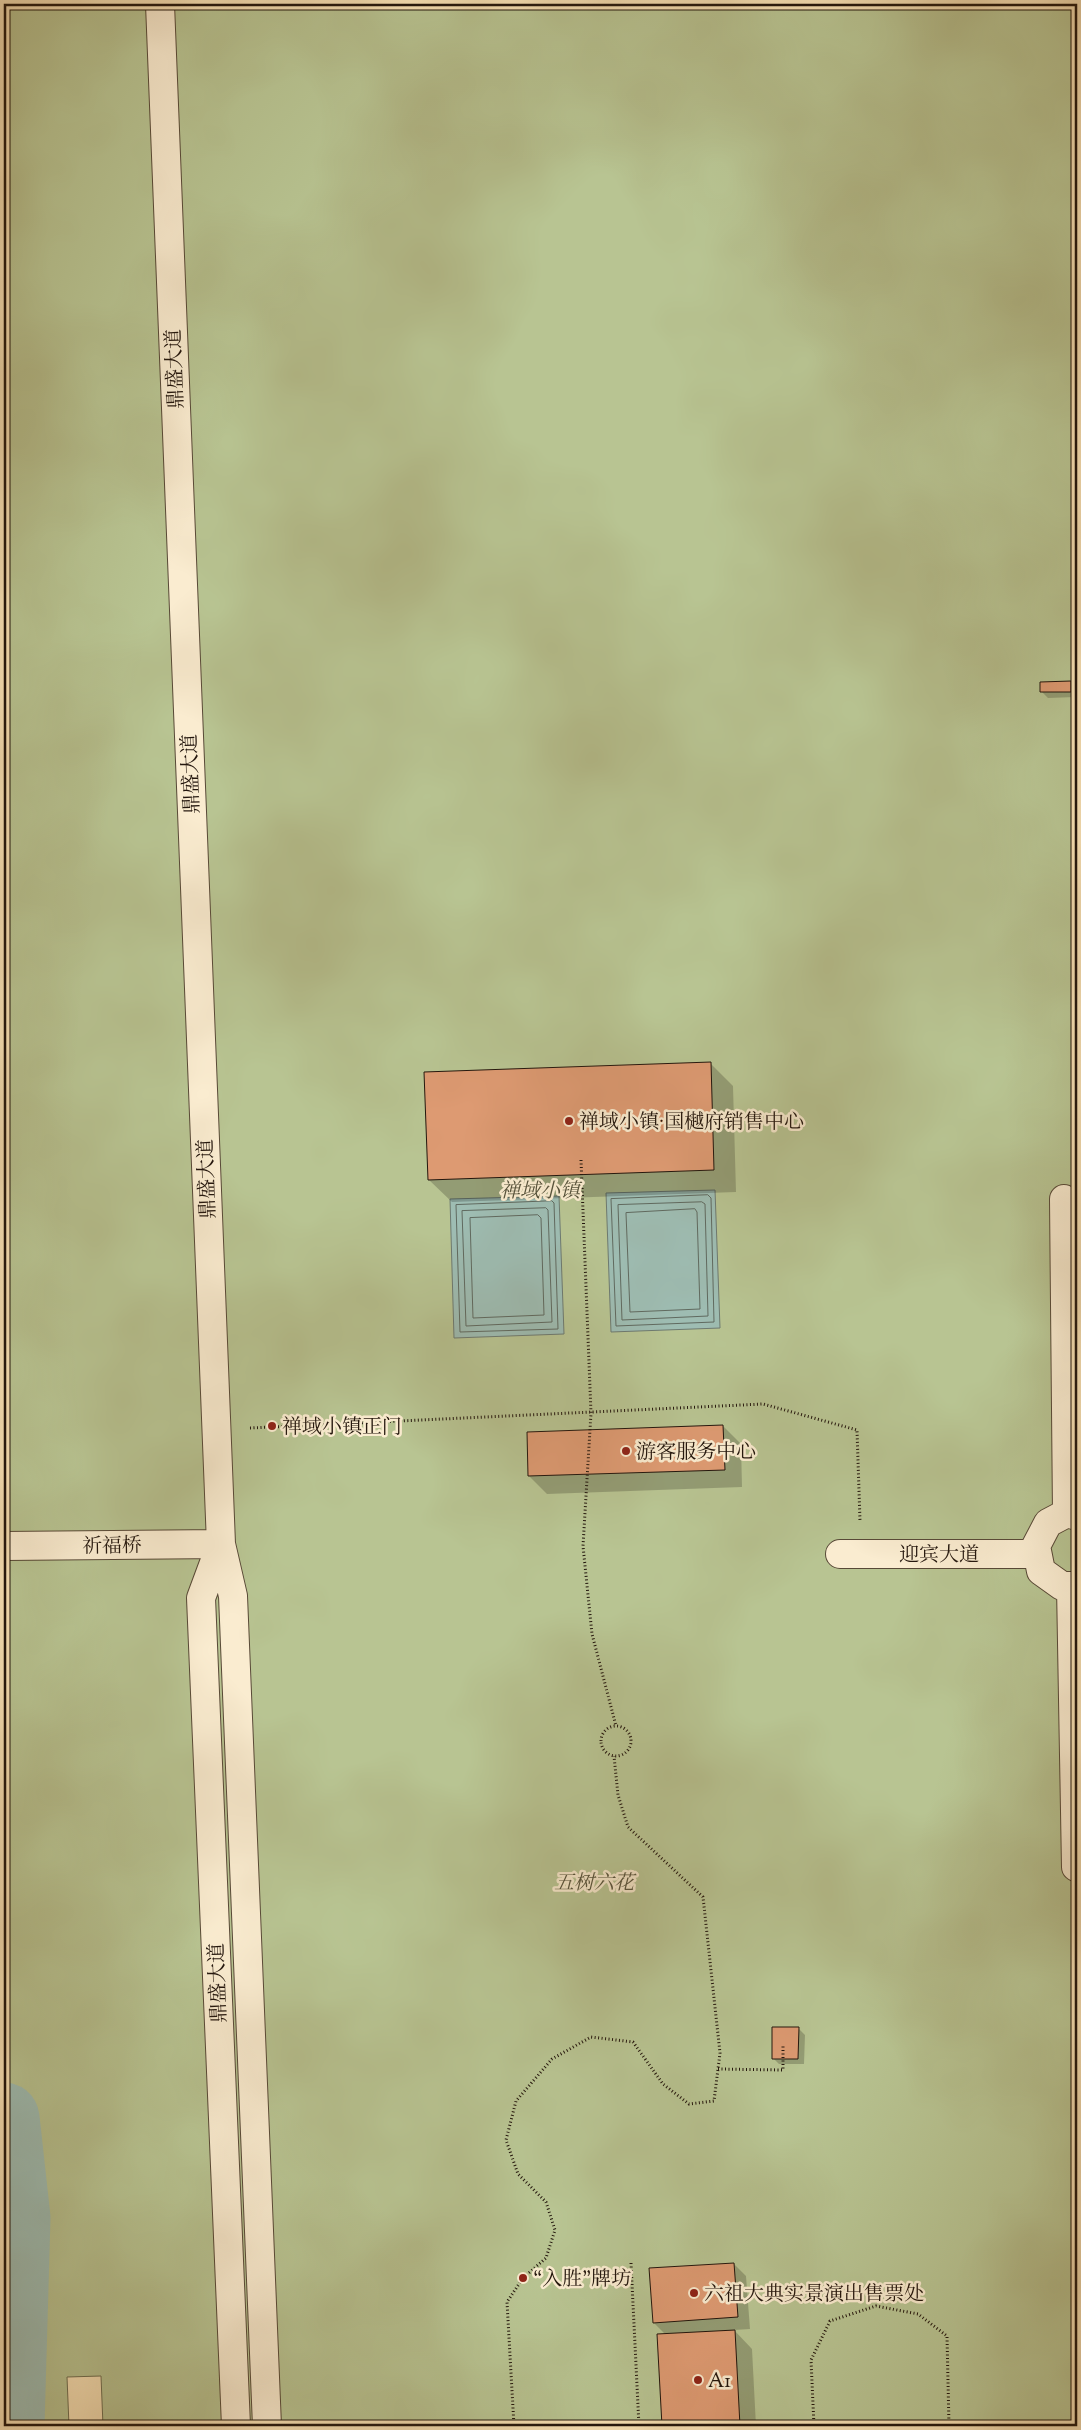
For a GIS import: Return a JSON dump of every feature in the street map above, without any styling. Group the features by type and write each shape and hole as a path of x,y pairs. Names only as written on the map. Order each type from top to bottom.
{"street":[{"name":"鼎盛大道","path":"160,4 216,1431 221,1544 233,1596 267,2426"},
{"path":"1064,1199 1072,1515 1048,1523 1036,1546 1041,1571 1062,1586 1074,1586 1076,1867"},
{"name":"鼎盛大道","path":"221,1544 201,1598 236,2426"},
{"name":"祈福桥","path":"4,1546 221,1544"},
{"name":"迎宾大道","path":"850,1554 1037,1554"}],"path":[{"path":"581,1160 591,1413 583,1546 592,1634 616,1726"},
{"path":"216,1431 272,1426 763,1404 857,1430 860,1505 850,1554"},
{"path":"616,1726 627,1730 631,1740 628,1750 614,1756 604,1750 601,1740 606,1729 616,1726"},
{"path":"514,2426 508,2302 523,2278 546,2258 555,2230 546,2202 518,2174 506,2140 516,2101 552,2059 591,2037 633,2042 663,2084 689,2104 714,2101 720,2053 703,1897 628,1827 618,1795 614,1756"},
{"path":"718,2069 783,2070 783,2046"},
{"path":"631,2263 639,2426"},
{"path":"814,2426 811,2360 830,2321 876,2306 918,2314 947,2336 949,2426"}],"green space":[{"name":"禅域小镇","path":"4,4 1077,4 1077,2426 103,2426 101,2376 67,2377 69,2426 4,2426"}],"water":[{"path":"715,1190 720,1328 611,1332 606,1193"},
{"path":"559,1196 564,1334 454,1338 450,1199"}],"building":[{"path":"1071,681 1071,692 1040,692 1040,682"},
{"name":"禅域小镇·国樾府销售中心","path":"711,1062 714,1170 428,1180 424,1072"},
{"name":"游客服务中心","path":"723,1425 725,1470 528,1476 527,1432"},
{"path":"772,2027 799,2027 798,2059 772,2059"},
{"name":"六祖大典实景演出售票处","path":"734,2263 738,2317 653,2323 649,2268"},
{"name":"A1","path":"735,2330 740,2426 662,2426 657,2334"}],"waterway":[{"path":"4,2118 15,2218 9,2426"}],"place":[{"name":"禅域小镇·国樾府销售中心","path":"569,1121"},
{"name":"禅域小镇正门","path":"272,1426"},
{"name":"游客服务中心","path":"626,1451"},
{"name":"“入胜”牌坊","path":"523,2278"},
{"name":"六祖大典实景演出售票处","path":"694,2293"},
{"name":"A1","path":"698,2380"}],"park label":[{"name":"五树六花","path":"594,1882"}]}
